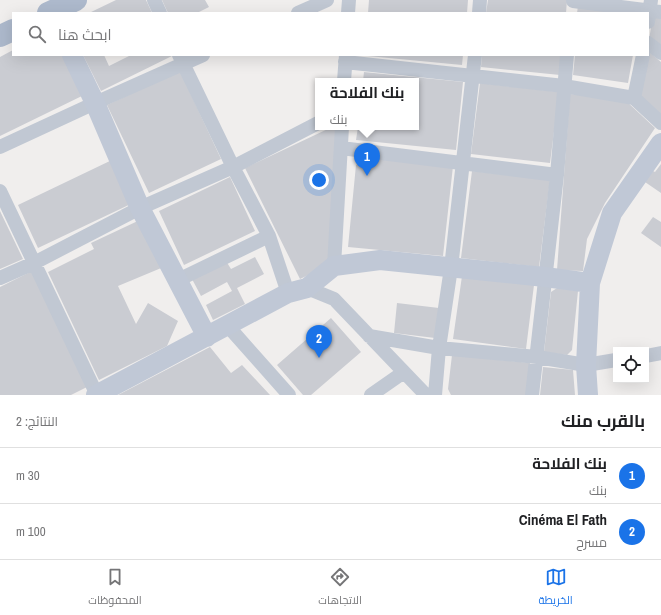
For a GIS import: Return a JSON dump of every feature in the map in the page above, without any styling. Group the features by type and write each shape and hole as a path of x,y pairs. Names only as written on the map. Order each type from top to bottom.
{"main road":[{"path":"48,9 76,0"},
{"path":"0,36 12,30"}],"street":[{"path":"154,0 160,12"},
{"path":"300,12 327,0"},
{"path":"348,12 349,0"},
{"path":"479,12 480,0"},
{"path":"573,5 652,11"},
{"path":"649,43 661,53"},
{"path":"72,56 95,103 140,208 207,336"},
{"path":"0,147 95,103 181,59 198,56"},
{"path":"435,395 439,348 451,268 475,56"},
{"path":"532,395 557,175 567,56"},
{"path":"634,98 643,56"},
{"path":"181,59 268,236 288,293"},
{"path":"344,78 346,59 472,77 564,86 634,98 661,123"},
{"path":"0,278 34,263 140,208 233,167 315,126"},
{"path":"334,266 342,130"},
{"path":"588,395 586,365 590,283 612,213 661,144"},
{"path":"341,148 557,175"},
{"path":"0,191 96,395 288,293 307,288 334,266 380,260 590,283"},
{"path":"178,280 268,236"},
{"path":"307,288 334,299 426,395"},
{"path":"227,325 289,395"},
{"path":"369,336 439,348 537,357 586,365 613,360"},
{"path":"649,356 661,354"},
{"path":"371,395 404,372"}],"building":[{"path":"116,0 146,0 152,12 91,12"},
{"path":"162,0 205,0 209,7 199,12 168,12"},
{"path":"369,0 468,0 467,12 368,12"},
{"path":"488,0 567,0 566,12 486,12"},
{"path":"578,6 624,12 577,12"},
{"path":"653,15 661,16 661,48 649,40"},
{"path":"12,51 12,56 67,56 86,94 0,136 0,57"},
{"path":"649,52 661,62 661,115 637,95"},
{"path":"84,56 104,56 109,66 129,56 172,56 101,91"},
{"path":"368,56 463,56 462,65"},
{"path":"482,56 562,56 560,75 481,67"},
{"path":"575,56 633,56 628,83 573,75"},
{"path":"180,71 221,159 149,193 107,105"},
{"path":"364,72 463,82 456,150 356,140 358,130 419,130 419,78 363,78"},
{"path":"480,83 559,92 550,163 471,154"},
{"path":"570,94 624,99 655,128 605,203 587,239 583,271 557,270"},
{"path":"326,130 336,130 329,265 300,279 245,168"},
{"path":"366,157 453,166 443,256 348,247 356,165"},
{"path":"114,159 135,202 38,248 18,205"},
{"path":"661,164 661,193 645,182 653,171 655,172"},
{"path":"472,171 550,180 539,267 461,258"},
{"path":"230,177 255,231 184,265 159,211"},
{"path":"0,211 23,259 0,269"},
{"path":"653,217 661,222 661,247 641,233"},
{"path":"142,219 166,266 118,286 136,324 148,303 178,321 167,346 99,380 48,272 94,249 91,243"},
{"path":"255,257 264,274 237,288 245,304 213,320 206,305 232,291 227,282 201,296 192,279 226,261 231,269"},
{"path":"32,271 89,386 71,395 0,395 0,287"},
{"path":"462,276 534,285 526,349 453,339"},
{"path":"557,288 578,291 572,350 567,355 544,352 551,292"},
{"path":"397,303 439,308 435,338 394,333"},
{"path":"331,318 361,352 311,395 303,395 277,365"},
{"path":"210,347 231,373 242,365 270,395 118,395"},
{"path":"452,355 530,363 526,395 451,395 448,389"},
{"path":"543,367 573,370 575,395 540,395"}],"place":[{"name":"بنك الفلاحة","path":"367,176"},
{"name":"Cinéma El Fath","path":"319,358"}]}
